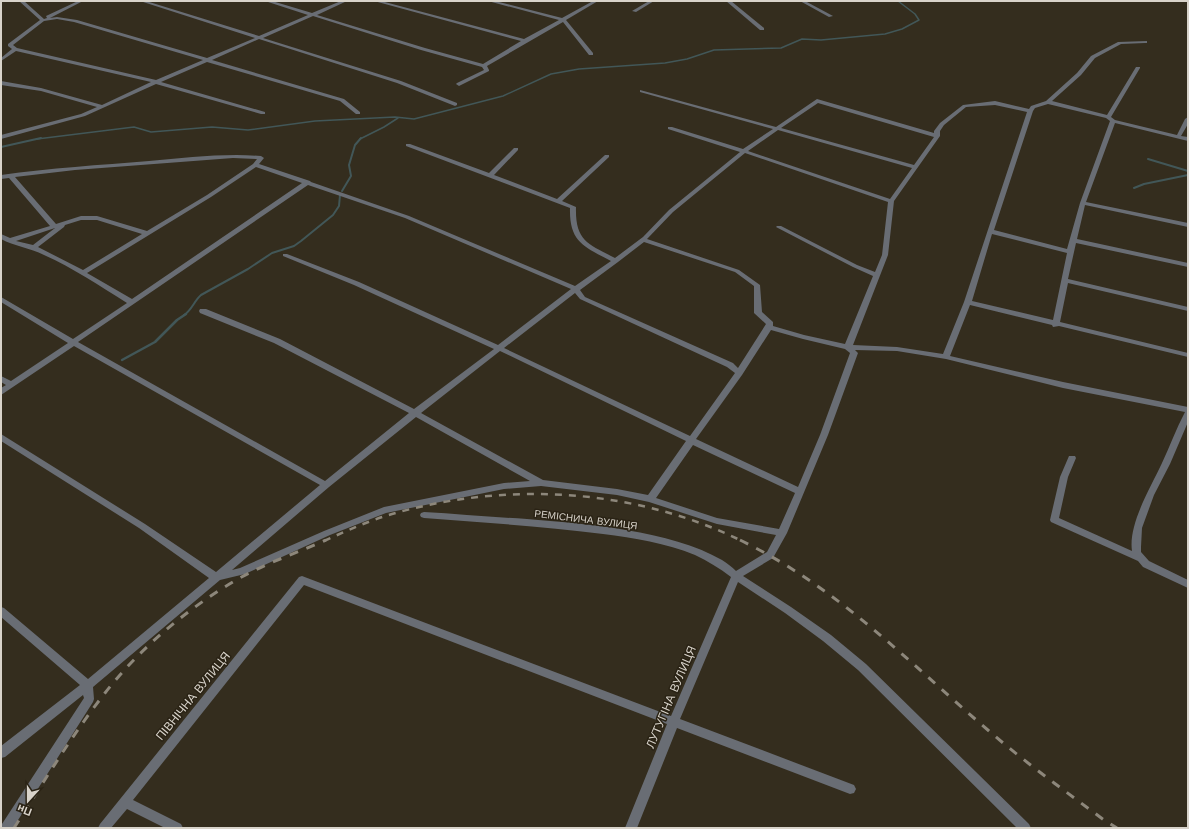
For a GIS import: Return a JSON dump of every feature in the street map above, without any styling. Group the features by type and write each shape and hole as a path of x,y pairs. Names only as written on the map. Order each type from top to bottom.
{"street":[{"path":"22,1 44,19 57,18 75,21 342,100 358,113"},
{"path":"81,1 44,19 10,44 15,49 156,82 263,113"},
{"path":"142,1 399,82 455,104"},
{"path":"267,1 423,49 484,66 488,70 459,84"},
{"path":"1,137 70,119 314,16 345,1"},
{"path":"376,1 525,41"},
{"path":"490,1 564,20 591,54"},
{"path":"484,66 596,1"},
{"path":"634,11 652,1"},
{"path":"728,1 762,29"},
{"path":"802,1 830,16"},
{"path":"946,357 968,302 1030,111 1033,107 1048,102 1080,74 1093,58 1120,43 1145,42"},
{"path":"1,60 15,49"},
{"path":"1056,324 1070,252 1083,203 1110,119 1138,68"},
{"path":"1,83 41,90 101,106"},
{"path":"642,91 916,167"},
{"path":"1,752 88,685 215,577 415,413 576,289 643,240 670,211 744,151 817,101 937,136"},
{"path":"1048,102 1188,139"},
{"path":"848,347 885,255 891,201 937,136 937,130 942,124 965,106 995,103 1030,111"},
{"path":"1178,137 1188,119"},
{"path":"670,128 744,151 891,201"},
{"path":"408,145 573,207 572,213 576,234 582,243 616,261"},
{"path":"491,175 516,149"},
{"path":"1,177 45,171 194,159 248,156 261,158 256,165 82,273"},
{"path":"558,201 607,156"},
{"path":"256,165 407,217 576,289 582,298 730,365 739,373"},
{"path":"11,176 54,226"},
{"path":"1,392 308,182"},
{"path":"1083,203 1188,225"},
{"path":"9,241 81,218 97,218 146,233"},
{"path":"34,247 67,222"},
{"path":"779,227 855,266 877,275"},
{"path":"990,231 1070,252"},
{"path":"1,236 9,241 34,247 131,302"},
{"path":"643,240 737,271 757,285 758,313 770,324 739,373 650,499"},
{"path":"1073,240 1188,265"},
{"path":"285,255 319,267 499,348 690,441 799,491"},
{"path":"1065,280 1188,309"},
{"path":"1,299 74,343 326,485"},
{"path":"968,302 1188,355"},
{"path":"203,310 277,341 415,413 541,483"},
{"path":"769,327 802,338 848,347 897,349 946,357 1063,385 1188,410"},
{"path":"736,576 770,555 782,534 824,435 854,353 848,347"},
{"path":"1,378 11,385"},
{"path":"1188,413 1166,464 1150,495 1138,528 1137,553 1146,564 1188,584"},
{"path":"1,437 142,526 215,577 242,571 327,533 384,510 465,492 504,486 541,483 617,492 650,499 717,521 782,534"},
{"path":"1072,458 1064,477 1054,520 1141,558"},
{"name":"РЕМІСНИЧА ВУЛИЦЯ","path":"424,515 585,528 642,536 694,550 730,570 736,576 827,638 862,667 1025,828"},
{"name":"ЛУТУГІНА ВУЛИЦЯ","path":"631,828 674,721 736,576"},
{"name":"ПІВНІЧНА ВУЛИЦЯ","path":"104,828 302,580 674,721"},
{"path":"1,612 88,685 89,699 6,828"},
{"path":"674,721 850,789"},
{"path":"125,802 177,828"}],"waterway":[{"path":"37,139 134,127 151,132 212,127 248,130 315,121 395,117 414,119 503,96 551,74 579,69 665,63 687,59 714,50 781,48 802,39 821,40 885,34 902,29 919,20 915,14 898,1"},
{"path":"360,139 398,118"},
{"path":"1,147 41,138"},
{"path":"342,191 351,176 349,165 355,145 360,139"},
{"path":"1148,159 1188,171"},
{"path":"1134,188 1144,184 1188,175"},
{"path":"184,315 189,311 201,295 248,269 272,253 294,246 301,241 333,215 339,206 340,195"},
{"path":"122,360 155,342 177,320 186,314"}],"railway":[{"path":"324,541 357,526 392,514 436,504 480,497 525,494 570,495 614,500 658,510 701,523 741,541"},
{"path":"14,828 81,725 119,676 150,644 183,616 219,590 249,573 326,540"},
{"path":"741,541 776,559 841,603 871,627 1017,754 1104,820 1117,828"}]}
